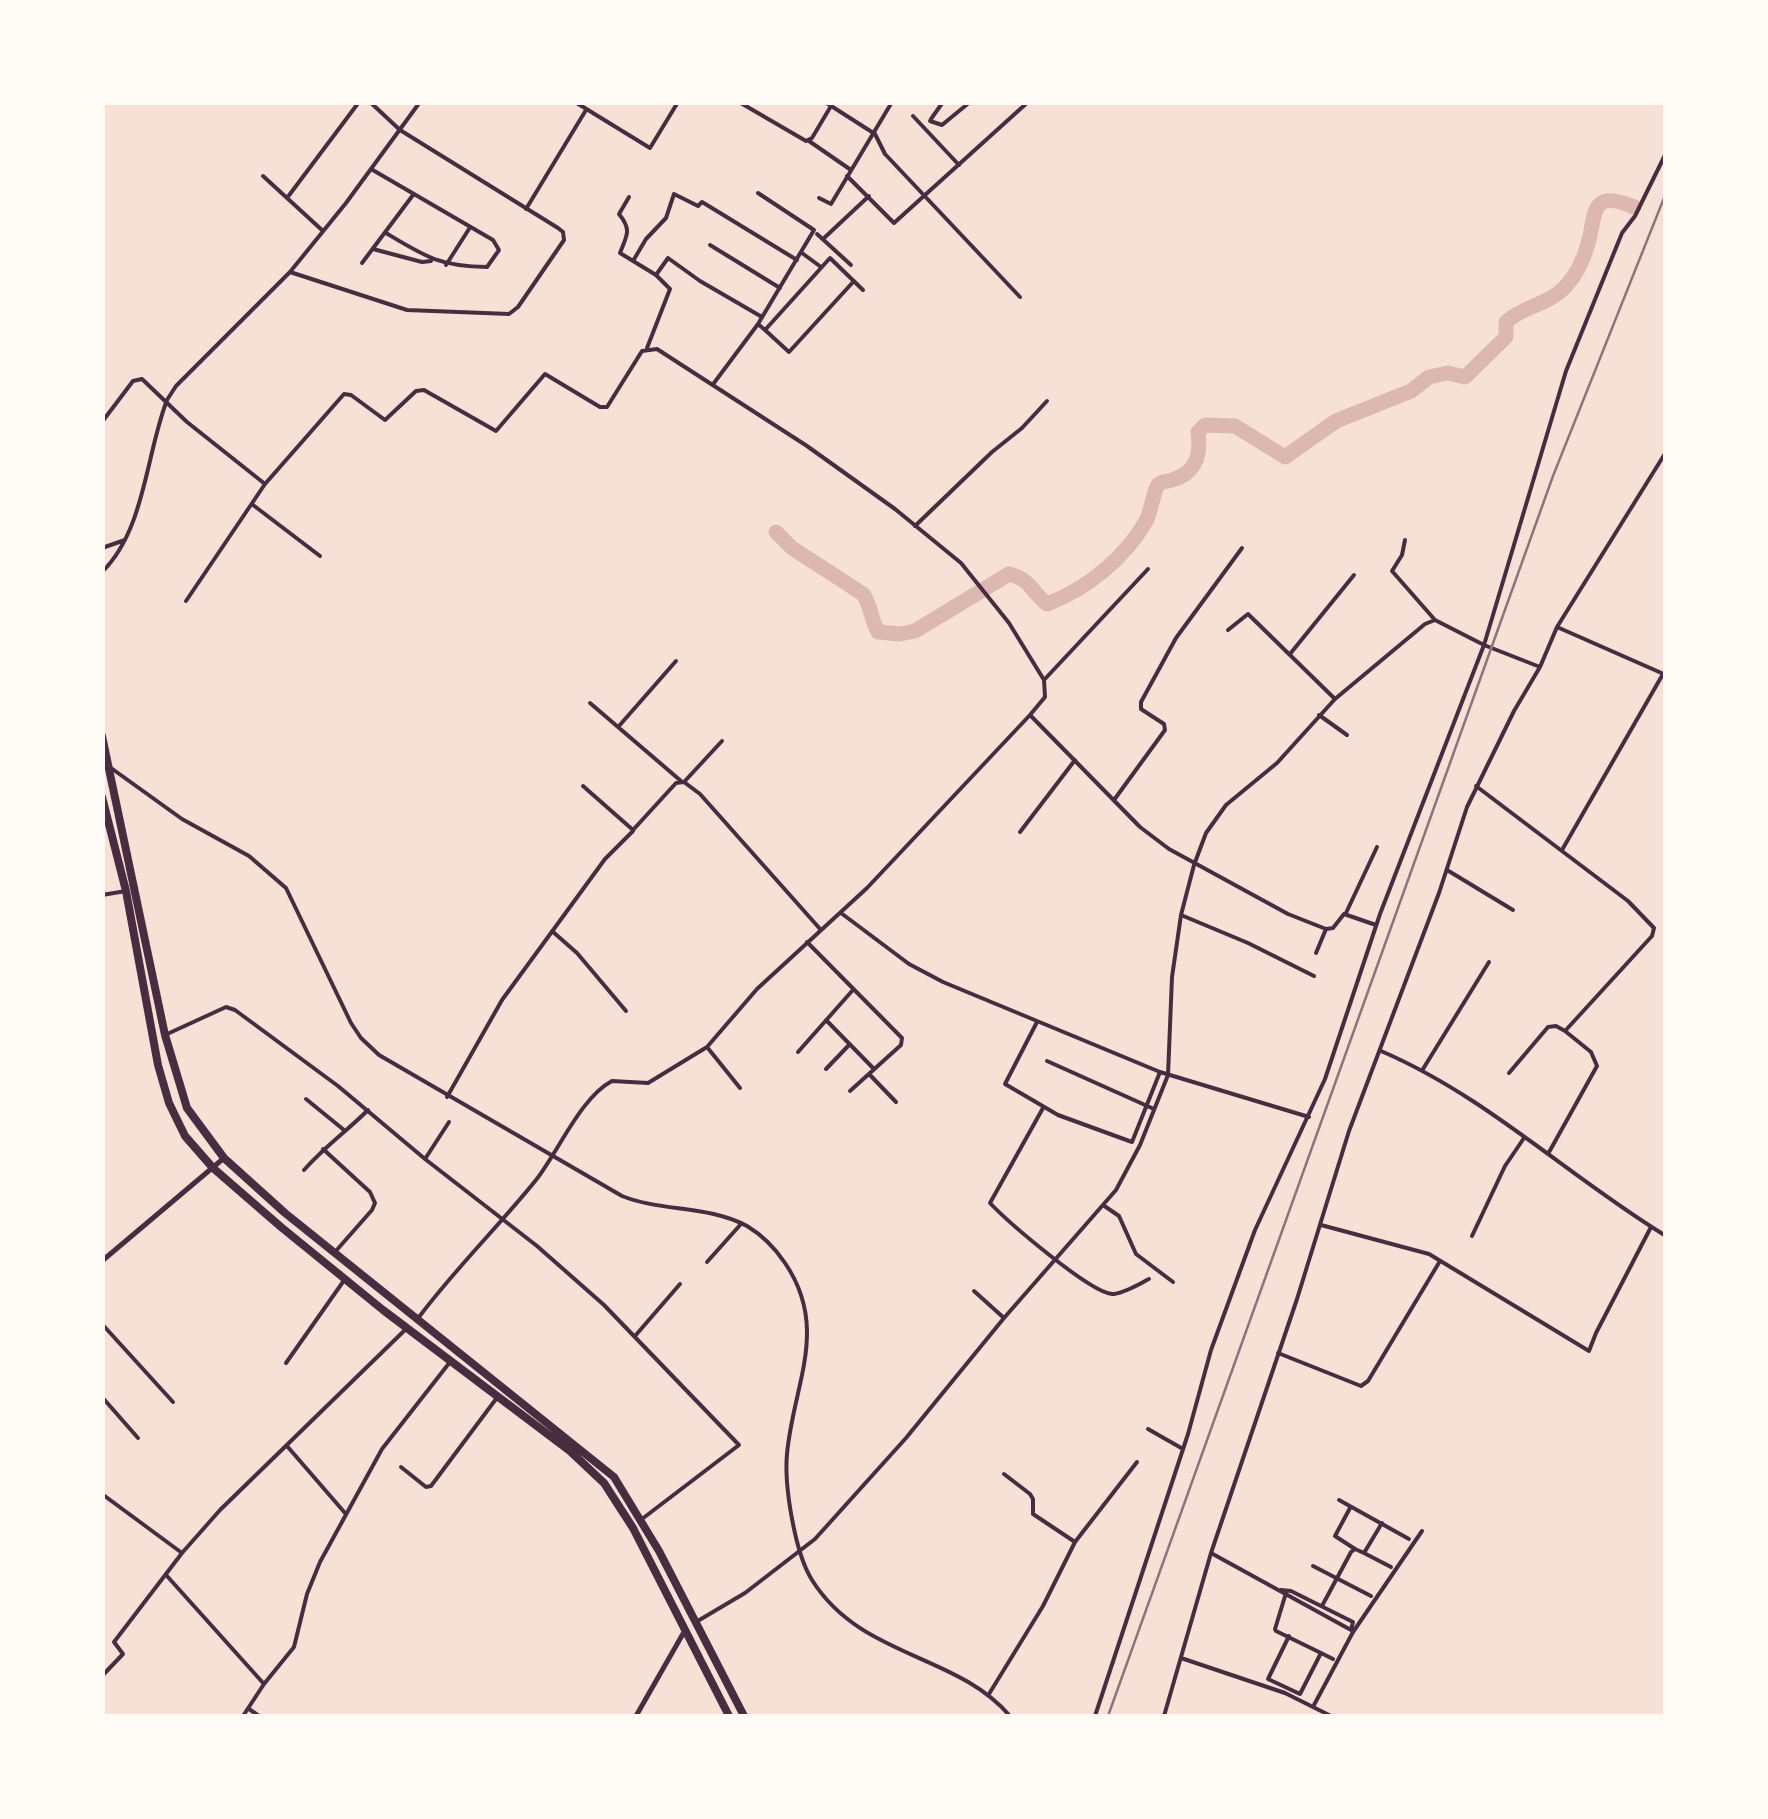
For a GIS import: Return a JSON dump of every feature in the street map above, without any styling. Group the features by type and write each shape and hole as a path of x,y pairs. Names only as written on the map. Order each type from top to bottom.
{"highway":[{"path":"102,736 165,1034 187,1108 224,1158 416,1321 601,1464 625,1490 744,1716"},
{"path":"102,797 126,892 165,1092 185,1136 213,1168 344,1279 570,1451 604,1483 633,1528 729,1716"}],"street":[{"path":"287,198 359,102"},
{"path":"290,272 407,310 509,314 565,237 563,232 400,130 370,102"},
{"path":"102,572 125,540 138,506 151,448 167,400 176,386 290,272 420,102"},
{"path":"575,102 650,148 678,102"},
{"path":"739,102 800,140 809,141 849,173 894,223 1026,103"},
{"path":"819,198 830,204 892,102"},
{"path":"925,128 942,102"},
{"path":"930,121 942,125 970,102"},
{"path":"809,141 828,104 874,134 886,154 1020,297"},
{"path":"526,209 586,110"},
{"path":"914,116 959,165"},
{"path":"1095,1716 1183,1449 1211,1350 1256,1230 1309,1117 1376,925 1484,644 1566,371 1623,231 1636,214 1666,153"},
{"path":"371,170 496,244 499,250 487,267 446,265 386,233"},
{"path":"262,176 323,231"},
{"path":"714,383 758,324 814,230 758,193"},
{"path":"362,262 413,194"},
{"path":"634,261 646,239 666,218 674,194 698,206 702,202 797,260"},
{"path":"822,239 868,196"},
{"path":"629,198 618,214 629,228 620,254 656,274 670,289 647,348"},
{"path":"446,265 470,229"},
{"path":"817,234 851,266"},
{"path":"710,245 780,288"},
{"path":"373,249 422,262 433,261"},
{"path":"802,252 820,267"},
{"path":"656,274 668,258 762,317"},
{"path":"765,330 830,258 864,290"},
{"path":"758,324 790,352 854,281"},
{"path":"186,601 265,484 344,394 385,420 416,391 424,390 496,431 545,374 600,407 608,407 642,351 656,348 807,446 961,563 984,588 1044,680 1045,697 1030,715 841,912 757,989 706,1047 648,1083 618,1081 594,1095 522,1196 416,1321"},
{"path":"102,422 127,388 138,379 147,382 187,422 265,484"},
{"path":"916,526 1046,401"},
{"path":"1164,1716 1211,1553 1349,1131 1476,786 1540,667 1557,626 1666,452"},
{"path":"252,504 320,556"},
{"path":"102,548 125,540"},
{"path":"1406,540 1392,570 1434,620 1540,667"},
{"path":"1114,800 1165,730 1164,724 1141,709 1141,702 1176,638 1242,548"},
{"path":"1044,680 1148,569"},
{"path":"1290,654 1354,575"},
{"path":"1228,630 1246,614 1335,699"},
{"path":"696,1622 745,1593 801,1552 906,1438 1126,1174 1168,1075 1172,977 1181,915 1206,832 1226,805 1277,763 1335,699 1398,644 1434,620"},
{"path":"1557,626 1664,674 1562,850"},
{"path":"619,726 676,661"},
{"path":"590,703 700,794 821,930"},
{"path":"1030,715 1152,837 1194,865 1288,914 1326,929 1333,928 1346,913 1377,847"},
{"path":"1319,715 1346,735"},
{"path":"448,1096 484,1026 605,859 722,741"},
{"path":"1020,832 1076,760"},
{"path":"111,768 182,818 249,856 286,888 361,1038 378,1055 638,1203 703,1212 742,1224 780,1254 805,1303 806,1357 786,1456 787,1483 810,1576 819,1590 866,1635 989,1694 1010,1716"},
{"path":"583,786 633,830"},
{"path":"1476,786 1628,901 1650,922 1654,932 1565,1031"},
{"path":"1447,870 1514,910"},
{"path":"102,896 126,892"},
{"path":"841,912 926,974 1168,1075 1309,1117"},
{"path":"1346,913 1376,925"},
{"path":"1181,915 1314,976"},
{"path":"1316,953 1326,929"},
{"path":"552,931 578,953 626,1010"},
{"path":"807,942 852,992 902,1038 901,1045 850,1091"},
{"path":"1423,1069 1489,962"},
{"path":"798,1052 852,992"},
{"path":"165,1034 230,1008 368,1110 537,1246 635,1336 739,1445 642,1519"},
{"path":"826,1020 896,1102"},
{"path":"1038,1022 1005,1084 1043,1108 1140,1144"},
{"path":"1509,1073 1548,1027 1565,1031 1591,1052 1597,1066 1548,1154"},
{"path":"826,1069 850,1044"},
{"path":"706,1047 740,1088"},
{"path":"1379,1050 1423,1069 1666,1236"},
{"path":"1047,1061 1154,1109"},
{"path":"1132,1142 1160,1072"},
{"path":"306,1100 344,1130"},
{"path":"1043,1108 990,1203 1054,1258 1108,1293 1149,1280"},
{"path":"304,1170 323,1148 368,1110"},
{"path":"425,1159 449,1122"},
{"path":"1472,1236 1524,1138"},
{"path":"323,1148 370,1192 375,1203 334,1253"},
{"path":"102,1261 224,1158"},
{"path":"1103,1205 1119,1216 1136,1254 1173,1282"},
{"path":"707,1262 742,1224"},
{"path":"1321,1225 1417,1249 1590,1351 1651,1227"},
{"path":"1278,1353 1358,1387 1364,1384 1440,1261"},
{"path":"286,1363 344,1279"},
{"path":"635,1336 680,1284"},
{"path":"974,1291 1004,1318"},
{"path":"102,1324 172,1402"},
{"path":"102,1676 123,1654 114,1642 182,1553 220,1510 407,1328"},
{"path":"243,1716 294,1648 313,1578 345,1513 398,1425 450,1362"},
{"path":"402,1467 426,1487 431,1486 498,1396"},
{"path":"104,1401 138,1438"},
{"path":"1148,1429 1183,1449"},
{"path":"287,1446 345,1513"},
{"path":"989,1694 1043,1606 1076,1542 1138,1462"},
{"path":"1004,1474 1030,1494 1032,1514 1076,1542"},
{"path":"102,1494 182,1553"},
{"path":"1339,1500 1409,1539"},
{"path":"1350,1507 1335,1536 1391,1567"},
{"path":"1364,1553 1382,1523"},
{"path":"1312,1716 1353,1632 1422,1532"},
{"path":"1324,1616 1323,1607 1355,1549"},
{"path":"1211,1553 1353,1622 1351,1630 1284,1591"},
{"path":"1313,1566 1371,1596"},
{"path":"166,1574 264,1684"},
{"path":"1284,1591 1274,1627 1332,1659"},
{"path":"1315,1611 1323,1607"},
{"path":"636,1716 686,1629"},
{"path":"1289,1636 1268,1678 1270,1682 1300,1694 1321,1653"},
{"path":"1181,1658 1262,1684 1331,1716"},
{"path":"249,1708 260,1716"}],"waterway":[{"path":"776,532 792,548 863,594 878,632 915,631 1009,574 1026,582 1047,604 1090,581 1116,560 1146,521 1158,485 1192,468 1198,455 1198,432 1205,425 1235,426 1285,457 1336,421 1411,391 1429,377 1448,373 1465,377 1506,337 1506,322 1552,297 1570,282 1602,202 1634,207"}],"railway":[{"path":"1108,1716 1553,476 1666,193"}]}
